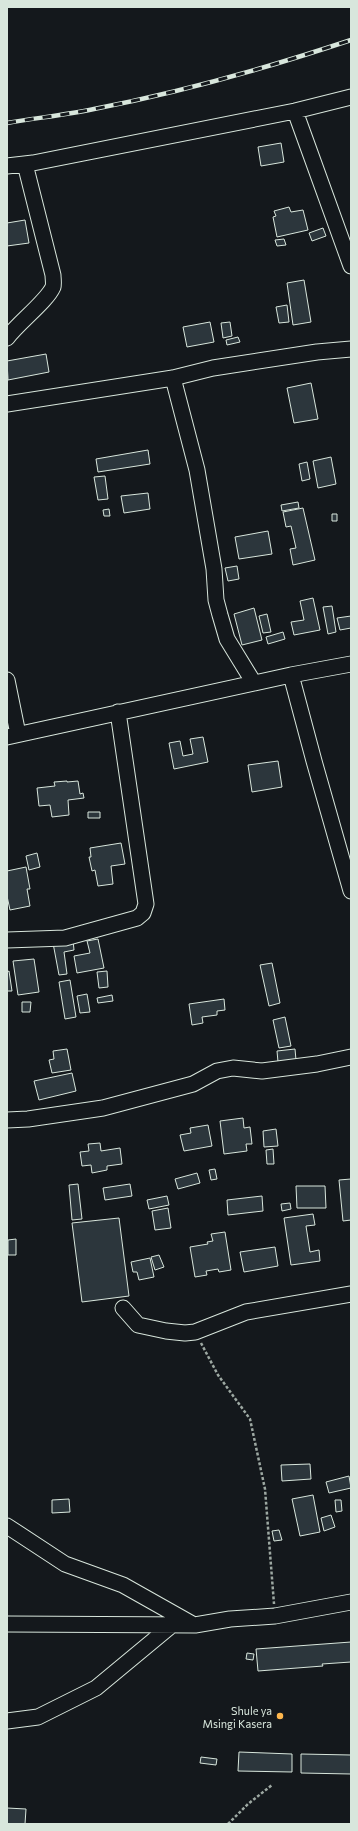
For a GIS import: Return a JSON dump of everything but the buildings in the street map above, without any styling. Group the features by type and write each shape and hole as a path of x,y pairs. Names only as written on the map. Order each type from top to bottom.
{"street":[{"path":"7,166 25,164 295,111 351,97"},
{"path":"295,111 351,266"},
{"path":"7,338 16,326 43,301 53,286 53,275 25,164"},
{"path":"7,404 173,378 213,368 317,352 351,349"},
{"path":"173,378 197,470 214,569 216,600 228,639 254,683"},
{"path":"7,680 12,735 291,675 351,664"},
{"path":"291,675 351,890"},
{"path":"7,940 65,938 137,918 143,912 146,904 118,712"},
{"path":"7,1120 28,1119 103,1108 193,1084 217,1071 233,1068 262,1071 317,1064 351,1056"},
{"path":"123,1308 138,1325 166,1331 185,1333 195,1332 246,1312 351,1294"},
{"path":"7,1526 65,1564 123,1585 195,1625"},
{"path":"7,1624 195,1625 230,1619 275,1616 351,1602"},
{"path":"7,1721 38,1717 96,1688 172,1625"}],"path":[{"path":"195,1332 218,1375 250,1419 265,1489 275,1616"},
{"path":"228,1824 248,1804 272,1785"}],"railway":[{"path":"7,123 83,111 159,95 256,70 351,40"}],"place":[{"name":"Shule ya Msingi Kasera","path":"280,1716"}]}
